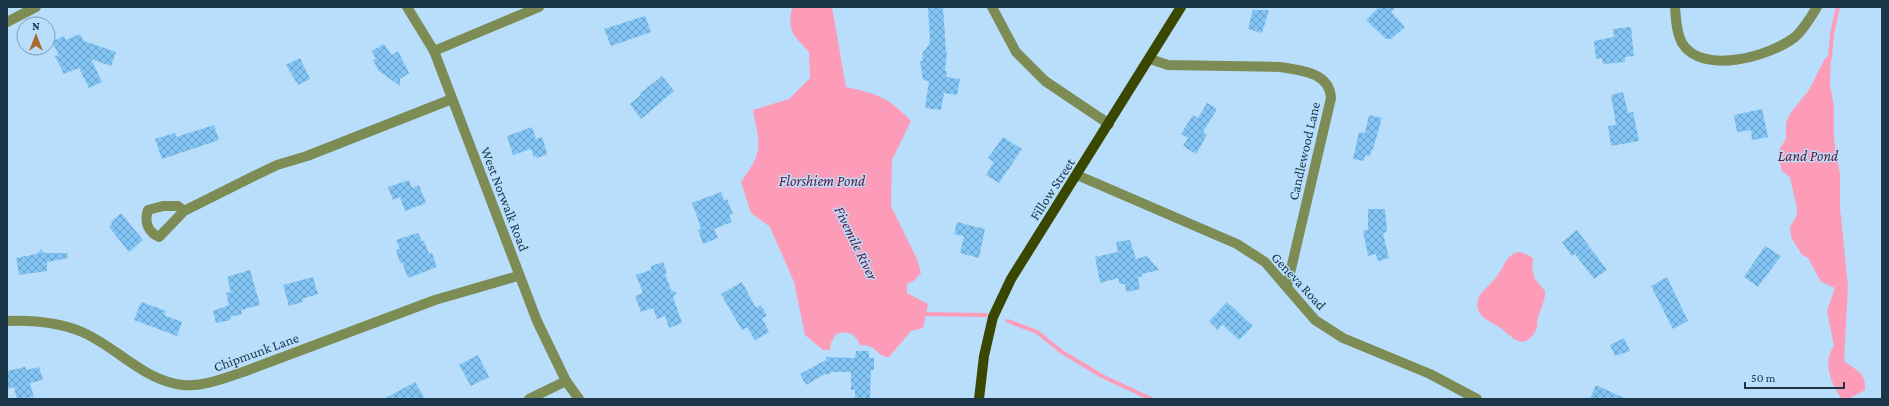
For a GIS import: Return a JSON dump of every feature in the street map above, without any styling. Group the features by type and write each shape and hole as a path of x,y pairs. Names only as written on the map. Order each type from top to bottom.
{"main road":[{"name":"Fillow Street","path":"979,399 984,356 993,317 1011,279 1078,175 1182,7"}],"street":[{"path":"7,22 36,7"},
{"name":"West Norwalk Road","path":"407,7 434,51 505,234 518,276 537,321 566,381 580,399"},
{"path":"434,51 539,7"},
{"path":"992,7 1016,52 1044,81 1109,124"},
{"path":"1675,7 1676,22 1683,44 1695,55 1704,60 1720,61 1753,56 1784,44 1799,32 1817,7"},
{"name":"Candlewood Lane","path":"1150,59 1168,66 1280,68 1298,70 1316,75 1328,86 1331,98 1287,286"},
{"path":"184,211 277,165 314,153 452,99"},
{"name":"Geneva Road","path":"1078,175 1237,244 1265,262 1315,320 1343,338 1430,374 1477,399"},
{"name":"Chipmunk Lane","path":"7,321 29,320 57,324 82,332 163,381 185,385 211,382 243,372 435,300 518,276"},
{"path":"529,399 566,381"}],"water":[{"name":"Florshiem Pond","path":"792,7 832,7 846,87 882,98 896,107 911,121 892,160 891,206 917,259 921,273 915,280 907,284 907,293 928,304 923,328 911,331 889,357 882,355 870,346 860,345 854,336 848,333 844,332 836,334 831,343 830,350 823,350 805,335 794,282 770,227 751,213 741,182 757,155 758,141 753,110 789,99 810,78 809,52 795,37 791,27 790,22"},
{"name":"Land Pond","path":"1831,53 1830,85 1834,106 1834,139 1840,174 1840,207 1848,286 1844,361 1860,372 1865,384 1865,390 1848,399 1842,399 1834,387 1828,366 1830,352 1834,346 1827,311 1835,288 1821,282 1808,258 1802,255 1791,237 1790,227 1797,215 1796,204 1790,177 1782,171 1779,159 1780,148 1786,139 1786,123 1791,112 1809,90 1824,60"},
{"path":"1518,252 1524,253 1533,258 1532,269 1535,279 1545,291 1536,330 1527,341 1523,342 1515,339 1481,315 1477,306 1481,294 1495,279 1508,259"}],"building":[{"path":"943,7 947,52 945,71 947,71 946,77 960,79 957,95 944,93 941,110 925,108 929,81 923,80 920,61 923,61 922,54 930,43 928,8"},
{"path":"1379,7 1396,7 1391,12 1405,27 1391,39 1386,39 1366,20"},
{"path":"1253,10 1269,10 1262,33 1248,29"},
{"path":"645,16 651,32 611,46 604,29"},
{"path":"1631,27 1634,56 1625,57 1625,62 1603,64 1602,58 1596,59 1594,41 1614,37 1613,29"},
{"path":"80,34 84,41 116,52 111,66 91,59 102,82 89,88 79,68 64,74 55,56 59,55 56,49 56,40 64,36 66,40"},
{"path":"384,44 392,55 398,51 409,73 400,79 400,86 379,71 373,60 376,59 372,51"},
{"path":"300,58 310,79 298,85 286,65"},
{"path":"662,76 674,91 641,119 630,104 641,95 639,94"},
{"path":"1623,92 1628,113 1633,112 1639,141 1611,146 1608,126 1616,125 1611,95"},
{"path":"1207,103 1217,109 1203,132 1207,135 1196,154 1183,146 1188,138 1181,134 1193,115 1198,118"},
{"path":"1762,109 1768,137 1752,140 1751,130 1737,132 1734,115"},
{"path":"1369,115 1382,118 1373,149 1370,156 1365,155 1364,161 1353,159 1359,132 1365,133"},
{"path":"214,125 219,140 162,159 155,139 175,133 176,137"},
{"path":"532,127 536,139 542,137 547,153 546,155 536,158 536,156 534,157 531,149 513,155 507,136"},
{"path":"1003,137 1022,149 999,183 986,175 994,162 988,158"},
{"path":"409,180 412,188 419,185 426,203 405,211 400,197 393,200 388,187"},
{"path":"721,192 724,200 727,199 733,214 729,215 732,222 714,229 718,238 703,244 698,230 701,229 692,203"},
{"path":"1368,209 1385,209 1387,232 1383,233 1389,258 1378,261 1376,254 1368,256 1363,231 1368,230"},
{"path":"121,213 143,240 129,252 109,227 112,224 111,222"},
{"path":"957,222 985,229 979,258 960,253 964,236 954,234"},
{"path":"1577,230 1607,270 1594,279 1575,254 1572,256 1562,242"},
{"path":"418,233 422,241 424,241 429,254 432,253 437,267 408,278 402,262 400,263 396,250 400,249 396,240"},
{"path":"1130,240 1136,259 1147,256 1159,270 1141,274 1143,276 1138,277 1140,289 1126,292 1125,284 1120,284 1118,278 1100,283 1095,257 1118,252 1116,242"},
{"path":"1765,246 1781,256 1758,287 1744,277"},
{"path":"41,249 44,253 67,253 68,258 47,262 47,271 19,275 16,258 37,254"},
{"path":"663,262 667,273 665,274 671,290 677,293 673,297 682,323 669,328 665,316 657,319 653,308 641,312 635,296 643,293 636,275 651,270 651,266"},
{"path":"250,270 260,305 241,310 242,314 230,317 231,320 216,323 213,311 229,305 226,293 231,292 227,277"},
{"path":"313,277 318,294 302,299 303,302 289,306 283,285"},
{"path":"1667,277 1688,321 1673,329 1651,286"},
{"path":"742,282 756,308 761,305 767,316 762,318 769,332 755,340 747,327 742,330 721,294"},
{"path":"141,302 166,311 164,315 182,322 177,336 134,320"},
{"path":"1227,302 1253,326 1239,340 1222,324 1218,330 1209,321"},
{"path":"1624,338 1630,351 1615,356 1610,345"},
{"path":"856,351 869,351 869,358 874,358 874,370 871,370 870,398 855,398 855,390 851,390 851,372 830,372 830,374 825,374 806,385 800,374 826,360 826,357 855,358"},
{"path":"478,355 489,377 471,386 459,365"},
{"path":"25,367 26,370 39,367 43,380 30,383 34,397 17,399 14,387 7,389 7,371"},
{"path":"415,382 425,399 384,399"},
{"path":"1596,385 1626,399 1590,399"}],"waterway":[{"path":"1830,58 1832,34 1838,7"},
{"name":"Fivemile River","path":"922,314 986,315"},
{"name":"Fivemile River","path":"1008,321 1037,332 1062,352 1102,376 1151,399"}]}
